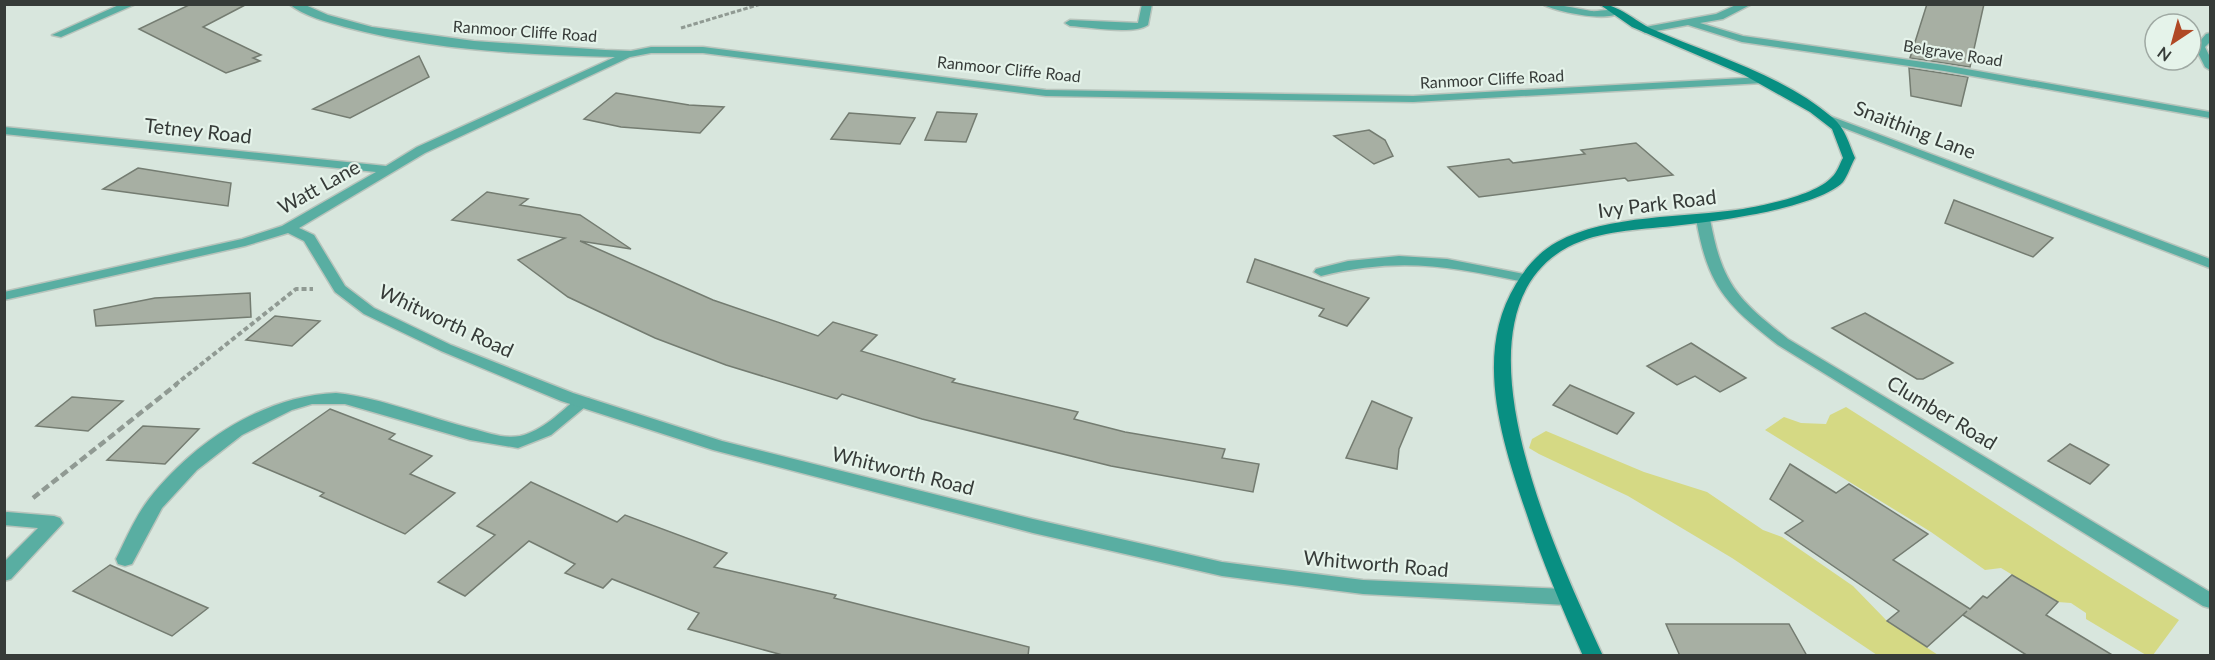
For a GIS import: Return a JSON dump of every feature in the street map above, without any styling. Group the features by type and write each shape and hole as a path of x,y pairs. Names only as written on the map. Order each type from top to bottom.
{"street":[{"path":"57,35 131,4"},
{"path":"295,5 300,4"},
{"path":"1070,23 1131,27 1143,25 1147,4"},
{"path":"1547,4 1593,14 1614,13"},
{"name":"Snaithing Lane","path":"1604,4 1614,13 1645,30 1763,80 1827,118 2211,264"},
{"path":"1645,30 1692,24 1719,17 1747,4"},
{"name":"Ranmoor Cliffe Road","path":"295,5 330,21 402,35 502,48 631,54 651,50 704,50 1046,93 1413,99 1763,80"},
{"name":"Belgrave Road","path":"1692,24 1742,39 1944,68 2211,115"},
{"path":"2211,36 2200,47 2211,67"},
{"name":"Watt Lane","path":"4,296 234,245 289,228 421,150 631,54"},
{"name":"Ivy Park Road","path":"1593,656 1566,597 1513,448 1507,413 1504,358 1506,323 1512,301 1524,279 1549,253 1579,237 1630,225 1742,214 1785,205 1817,193 1845,173 1849,155 1842,135 1827,118"},
{"name":"Tetney Road","path":"4,130 388,170"},
{"name":"Clumber Road","path":"1703,219 1709,252 1720,285 1743,312 1783,342 2211,601"},
{"name":"Whitworth Road","path":"289,228 309,238 340,289 369,311 446,348 584,402 741,452 1033,526 1222,569 1363,587 1566,597"},
{"path":"1321,272 1369,260 1400,260 1461,265 1524,279"},
{"path":"125,559 155,505 179,476 210,448 260,418 309,399 337,398 457,430 516,442 541,435 584,402"},
{"path":"4,574 54,523 7,519"}],"path":[{"path":"7,519 296,289"}],"green space":[{"path":"1846,407 2179,620 2153,655 2146,655 2086,619 2086,613 2071,603 2058,602 2001,568 1985,570 1931,532 1765,430 1784,417 1801,423 1826,424 1830,415"},
{"path":"1546,431 1644,472 1707,492 1763,530 1782,537 1853,586 1887,621 1938,655 1877,655 1732,558 1628,496 1529,448 1532,439"}],"building":[{"path":"191,4 247,4 203,27 261,55 253,58 260,61 226,73 139,29"},
{"path":"1927,4 1984,4 1970,67 1910,58"},
{"path":"419,56 429,77 350,118 313,109"},
{"path":"1909,68 1968,77 1961,106 1911,96"},
{"path":"616,93 689,105 724,107 700,133 621,127 584,119"},
{"path":"937,112 977,114 966,142 925,140"},
{"path":"849,113 915,118 900,144 831,139"},
{"path":"1369,130 1385,140 1393,156 1374,164 1334,136"},
{"path":"1636,143 1673,175 1628,181 1625,178 1479,197 1448,167 1509,159 1513,163 1585,154 1581,150"},
{"path":"138,168 231,183 228,206 103,189"},
{"path":"487,192 528,199 520,205 580,215 631,249 580,241 713,300 818,336 833,322 877,335 861,351 955,379 952,382 1078,412 1074,419 1125,432 1225,449 1222,458 1259,464 1253,492 1111,466 922,419 842,394 837,399 726,365 655,338 568,297 518,260 565,238 452,220"},
{"path":"1954,200 2053,238 2033,257 1945,223"},
{"path":"1255,259 1369,298 1347,326 1319,316 1324,309 1247,282"},
{"path":"250,293 251,317 96,326 94,310 155,298"},
{"path":"1865,313 1953,363 1923,379 1917,379 1832,328"},
{"path":"275,316 320,321 292,346 246,340"},
{"path":"1691,343 1746,378 1720,392 1695,376 1677,385 1647,366"},
{"path":"1570,385 1634,413 1617,434 1553,405"},
{"path":"72,397 123,401 88,431 36,426"},
{"path":"1372,401 1412,418 1399,449 1397,469 1346,458"},
{"path":"330,409 395,434 389,439 432,456 410,474 455,493 405,534 320,496 324,493 253,463"},
{"path":"143,426 199,429 165,464 107,460"},
{"path":"2070,444 2109,465 2090,484 2048,461"},
{"path":"1790,464 1836,493 1849,484 1928,534 1893,560 1970,609 1983,596 1987,598 2012,575 2058,602 2046,615 2114,656 2028,656 1963,615 1967,611 1927,647 1887,621 1899,611 1785,533 1803,521 1770,499"},
{"path":"531,482 617,522 625,515 727,553 714,567 836,595 834,598 1029,647 1028,656 786,656 688,629 699,613 612,579 603,588 565,573 575,564 529,541 465,596 438,582 495,535 477,526"},
{"path":"110,565 208,608 172,636 73,591"},
{"path":"1666,624 1789,624 1807,656 1680,656"}]}
